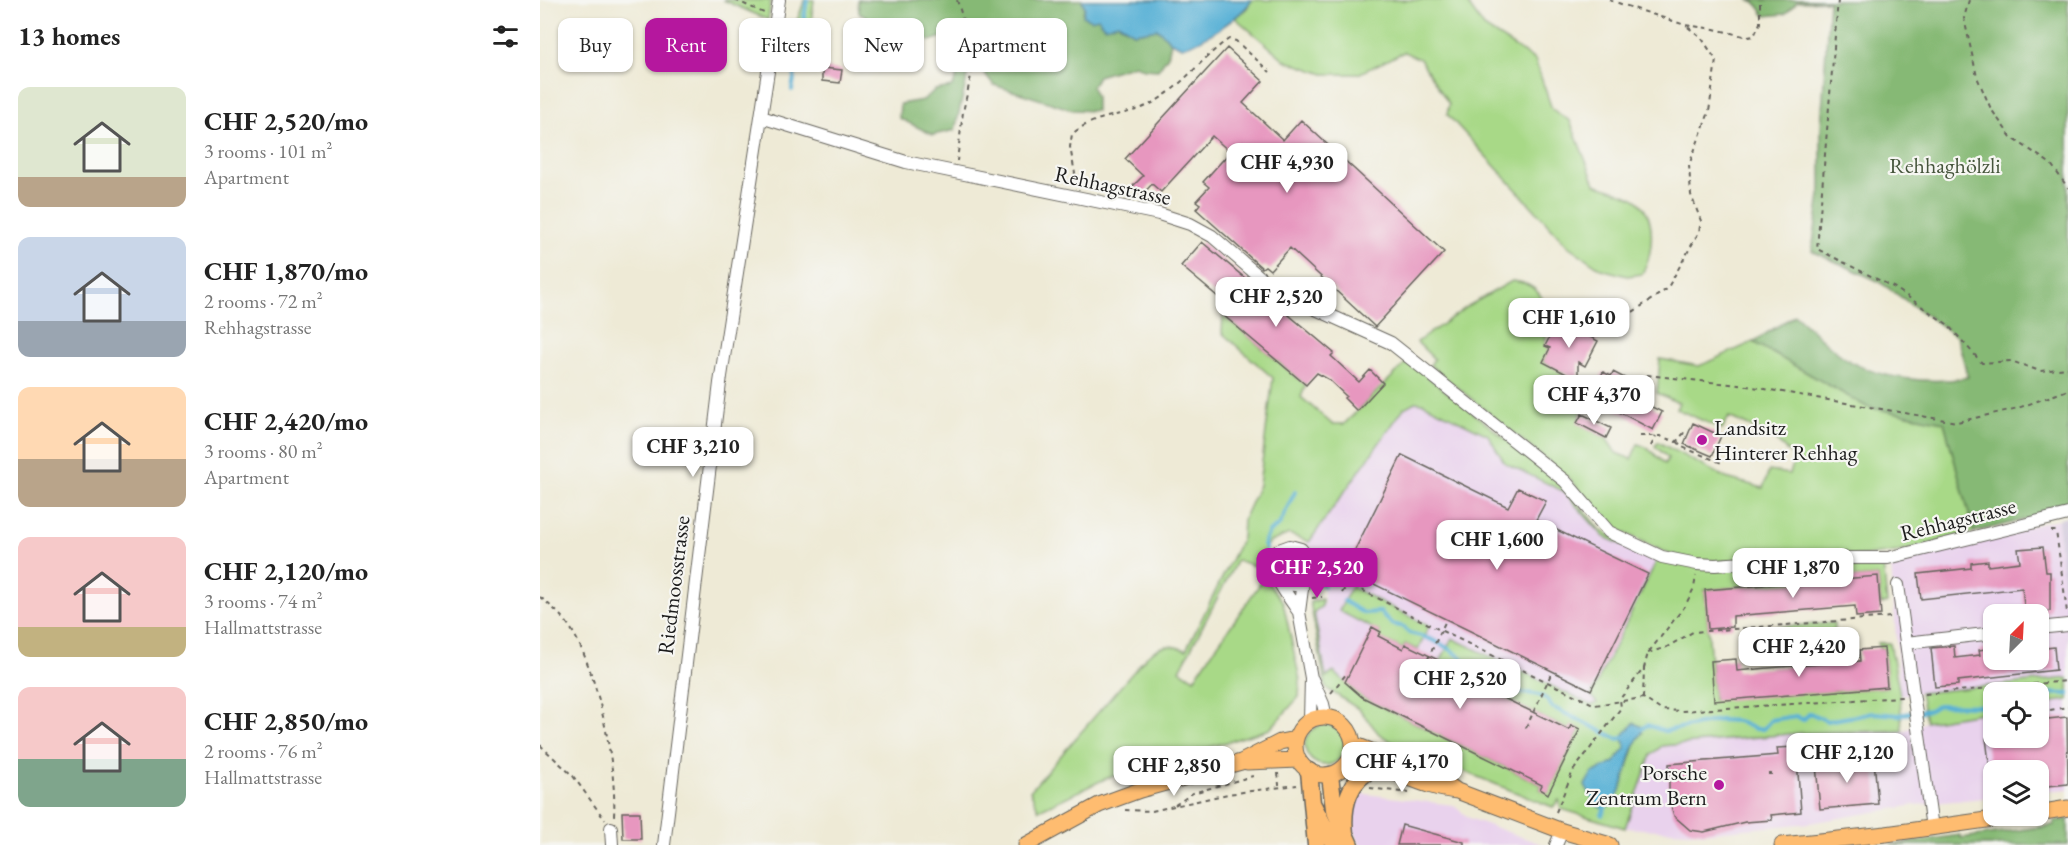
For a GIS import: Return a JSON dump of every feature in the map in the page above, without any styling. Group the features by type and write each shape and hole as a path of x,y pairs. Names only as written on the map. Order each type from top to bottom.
{"highway":[{"path":"1343,841 1346,799 1362,775 1377,767"},
{"path":"1303,772 1312,804 1316,845"},
{"path":"1330,775 1334,809 1343,841"},
{"path":"1312,804 1343,841"}],"main road":[{"path":"1240,762 1303,772 1330,775 1343,768 1349,761 1353,744 1344,724 1326,717 1310,720 1301,728 1295,739 1303,772"},
{"path":"1036,842 1099,805 1140,790 1240,762 1280,742 1295,739"},
{"path":"1353,744 1436,776 1457,791 1559,838 1610,845"},
{"path":"1349,761 1377,767 1438,790 1457,791"},
{"path":"2049,811 2068,808"},
{"path":"1782,845 1983,821"}],"street":[{"name":"Riedmoosstrasse","path":"664,845 720,382 780,0"},
{"name":"Rehhagstrasse","path":"761,117 906,162 1075,199 1159,214 1190,224 1212,236 1276,291 1391,343 1565,481 1609,532 1662,557 1697,564 1816,558 1888,558 2068,514"},
{"path":"1299,612 1282,583 1273,574 1271,564 1279,550 1290,546 1301,549 1308,557 1310,571 1303,581 1299,612 1311,678 1310,720"},
{"path":"1282,583 1290,585 1303,581"},
{"path":"1898,585 1932,828"},
{"path":"2049,626 2068,622"},
{"path":"1906,643 1983,634"},
{"path":"1311,678 1323,704 1326,717"},
{"path":"611,828 612,845"}],"path":[{"path":"735,0 764,13"},
{"path":"956,173 963,112 975,58 957,0"},
{"path":"1609,0 1685,25 1714,29 1748,38 1754,36 1761,23 1760,0"},
{"path":"1838,0 1817,249 1895,288 1947,324 1982,363 2010,360 2040,371 2068,368"},
{"path":"1969,0 1964,18 1977,77 1991,109 2011,137 2051,164 2068,188"},
{"path":"1618,322 1667,289 1699,232 1701,221 1691,195 1689,165 1709,112 1716,60 1701,37 1685,25"},
{"path":"1075,199 1077,178 1070,147 1072,134 1085,124 1151,104 1173,90 1230,39 1236,41 1270,72"},
{"path":"1647,375 1747,386 1957,422 2018,408 2068,390"},
{"path":"1677,441 1684,433 1689,433"},
{"path":"1640,436 1656,436 1677,441 1682,447 1722,463"},
{"path":"1651,446 1656,436"},
{"path":"2045,531 2056,531 2068,622"},
{"path":"1643,698 1644,668 1648,653 1685,606 1694,588 1697,564"},
{"path":"1342,594 1348,583 1442,632 1595,705 1622,703 1643,698 1661,710 1681,711 1915,700 2068,681"},
{"path":"540,597 560,616 576,639 597,695 613,786 614,814 611,828"},
{"path":"1309,599 1322,597"},
{"path":"1648,653 1693,632 1891,617"},
{"path":"1420,674 1446,620"},
{"path":"1556,812 1569,778 1609,725 1622,703 1622,695 1644,668"},
{"path":"1526,728 1552,672"},
{"path":"1328,698 1347,673"},
{"path":"2050,710 2068,707"},
{"path":"540,745 573,776 611,828"},
{"path":"1278,769 1279,786"},
{"path":"1099,805 1126,810 1152,811 1228,794 1279,786 1303,772"},
{"path":"1173,807 1193,793 1257,775"},
{"path":"1361,787 1404,792"}],"shaded area":[{"path":"1409,382 1547,474 1601,534 1664,562 1550,797 1328,688 1312,612 1324,604 1324,566 1297,530"},
{"path":"2068,517 2068,644 2058,519"},
{"path":"2058,519 2068,644 2068,678 2028,682 1983,682 1983,687 1900,695 1891,564"},
{"path":"2068,700 2068,789 2049,791 2049,760 1983,760 1983,798 1915,805 1810,823 1703,833 1625,828 1651,755 1662,746 1801,733 1902,731 1926,722 1983,713 1983,748 2049,748 2049,703"},
{"path":"1358,793 1453,805 1469,818 1544,845 1360,845 1351,823 1349,808"}],"green space":[{"path":"723,0 771,0 768,18"},
{"path":"804,0 814,0 811,18 798,18"},
{"path":"858,0 1082,0 1085,7 1083,13 1118,23 1134,33 1158,29 1171,42 1168,56 1158,70 1144,69 1135,65 1098,76 1092,87 1096,97 1096,111 1073,110 994,85 983,72 1067,72 1067,18 936,18 936,39 930,41 924,39 924,18 868,18 859,13"},
{"path":"1252,0 1465,0 1484,27 1535,60 1552,109 1570,121 1595,184 1630,196 1645,209 1651,227 1651,247 1642,274 1627,276 1601,269 1568,246 1447,114 1449,104 1420,59 1404,52 1358,74 1324,74 1286,61 1234,17 1245,11"},
{"name":"Rehhaghölzli","path":"1748,0 2068,0 2068,509 1974,532 1944,422 1867,407 1753,342 1795,315 1838,353 1873,371 1922,380 1968,377 1957,337 1878,281 1812,251 1821,188 1821,127 1829,1 1797,2 1785,14 1765,16 1755,2"},
{"path":"950,72 968,72 955,130 933,135 899,118 900,104 923,100 935,90 952,87 957,76"},
{"path":"1512,281 1524,283 1533,288 1544,303 1547,323 1545,345 1550,348 1543,362 1563,372 1555,390 1584,405 1578,423 1606,438 1616,453 1631,459 1638,444 1648,448 1665,464 1668,458 1655,446 1658,442 1726,478 1763,488 1769,471 1790,474 1795,458 1771,436 1729,417 1722,429 1676,409 1679,403 1657,393 1660,359 1699,366 1753,342 1867,407 1944,422 1974,532 1904,551 1871,555 1700,562 1669,554 1610,526 1570,479 1430,365 1434,359 1417,342 1470,305"},
{"path":"1223,315 1306,385 1301,397 1332,424 1344,424 1408,361 1563,485 1600,530 1664,561 1883,563 1887,603 1881,604 1878,576 1705,590 1714,700 1887,687 1884,648 1879,648 1878,643 1890,643 1900,695 1902,731 1801,733 1662,746 1651,755 1625,828 1561,809 1559,800 1553,807 1532,799 1392,742 1379,734 1360,710 1326,688 1310,602 1322,599 1322,606 1314,612 1326,677 1334,672 1362,697 1542,785 1540,789 1548,793 1580,729 1571,725 1569,730 1451,672 1440,662 1452,638 1591,705 1597,703 1591,695 1657,560 1604,537 1563,491 1505,463 1488,435 1423,403 1415,402 1404,408 1309,542 1289,534 1270,542 1254,566 1237,560 1180,670 1194,679 1264,578 1283,602 1300,680 1299,697 1270,729 1107,778 1039,810 1030,791 1147,656 1165,646 1186,650 1242,538 1243,520 1259,485 1273,378 1222,333","holes":["1642,733 1637,740 1621,787 1592,773 1614,763 1626,749 1623,739"]},
{"path":"1351,587 1429,626 1418,650 1405,644 1403,649 1378,637 1380,632 1339,611"},
{"path":"1834,623 1836,648 1759,654 1757,628"},
{"path":"2068,678 2068,700 2049,703 2049,682 2029,682"},
{"path":"1983,687 1983,713 1926,722 1920,693"},
{"path":"1325,725 1339,731 1345,745 1339,759 1325,765 1311,759 1305,745 1311,731"},
{"path":"2068,819 2068,845 1891,845 2049,826 2054,825 2054,821"}],"water":[{"path":"1082,0 1252,0 1247,7 1221,28 1182,47 1171,42 1158,29 1134,33 1118,23 1105,27 1098,18 1091,20 1083,16 1085,7"},
{"path":"1634,723 1641,726 1642,733 1632,752 1618,794 1604,809 1597,806 1585,785 1592,773 1614,763 1625,749 1624,734"}],"building":[{"path":"1227,48 1263,81 1243,103 1283,140 1301,120 1444,252 1375,327 1290,248 1270,270 1265,266 1262,268 1196,209 1200,204 1196,201 1209,187 1203,182 1230,152 1212,136 1161,192 1152,184 1142,195 1133,186 1143,176 1125,159"},
{"path":"831,69 842,70 840,83 822,81 822,72 831,72"},
{"path":"1202,242 1334,353 1331,356 1359,382 1370,370 1383,383 1357,411 1344,398 1346,396 1328,379 1317,373 1306,385 1223,315 1230,307 1181,266"},
{"path":"1558,320 1598,341 1585,366 1578,362 1578,380 1543,362 1550,348 1545,346"},
{"path":"1603,372 1611,376 1613,372 1644,388 1638,400 1662,412 1653,430 1591,397"},
{"path":"1582,414 1611,428 1606,438 1577,423"},
{"name":"Landsitz Hinterer Rehhag","path":"1693,423 1721,436 1712,456 1684,444"},
{"path":"1402,455 1508,507 1518,488 1546,501 1536,520 1648,574 1591,690 1345,570"},
{"path":"2043,547 2046,572 2050,572 2050,611 2049,604 2024,604 2022,588 1921,599 1918,574 1971,568 1971,563 1988,561 1988,566 2020,562 2018,549"},
{"path":"1878,576 1881,615 1856,617 1855,606 1733,616 1733,627 1708,629 1705,590"},
{"path":"1372,627 1381,632 1378,636 1403,649 1405,644 1453,667 1451,672 1569,730 1571,725 1580,729 1548,794 1540,789 1542,785 1362,697 1345,682"},
{"path":"1954,646 1955,658 1980,655 1979,650 1983,649 1983,670 2049,670 2049,648 2054,647 2056,670 1958,681 1958,685 1935,687 1931,648"},
{"path":"1884,648 1887,687 1714,701 1711,661 1736,659 1737,671 1860,661 1859,650"},
{"path":"2067,717 2068,784 2049,786 2049,760 1989,760 1987,748 2049,748 2049,719"},
{"name":"Porsche Zentrum Bern","path":"1796,747 1801,812 1771,815 1772,820 1745,822 1704,832 1690,830 1674,816 1669,799 1669,764 1778,755 1777,748"},
{"path":"1874,760 1878,804 1820,809 1816,765"},
{"path":"622,812 640,812 641,839 623,839"},
{"path":"1402,825 1464,842 1464,845 1397,845"}],"waterway":[{"path":"792,90 807,0"},
{"path":"1266,549 1264,543 1269,532 1279,525 1295,492"},
{"path":"1282,561 1300,572"},
{"path":"1316,581 1324,586"},
{"path":"1344,601 1363,613 1380,612 1392,624 1404,627 1409,633 1441,644 1460,656 1483,681 1515,685 1521,693 1543,697 1552,707 1618,739 1627,737"},
{"path":"2049,693 2068,694"},
{"path":"1639,731 1647,725 1665,731 1720,720 1737,721 1755,729 1763,729 1771,720 1796,716 1803,720 1810,713 1827,721 1873,713 1898,715 1930,710 1938,705 1983,706"},
{"path":"1602,815 1606,805"}],"place":[{"name":"Landsitz Hinterer Rehhag","path":"1702,440"},
{"name":"Porsche Zentrum Bern","path":"1719,785"}]}
